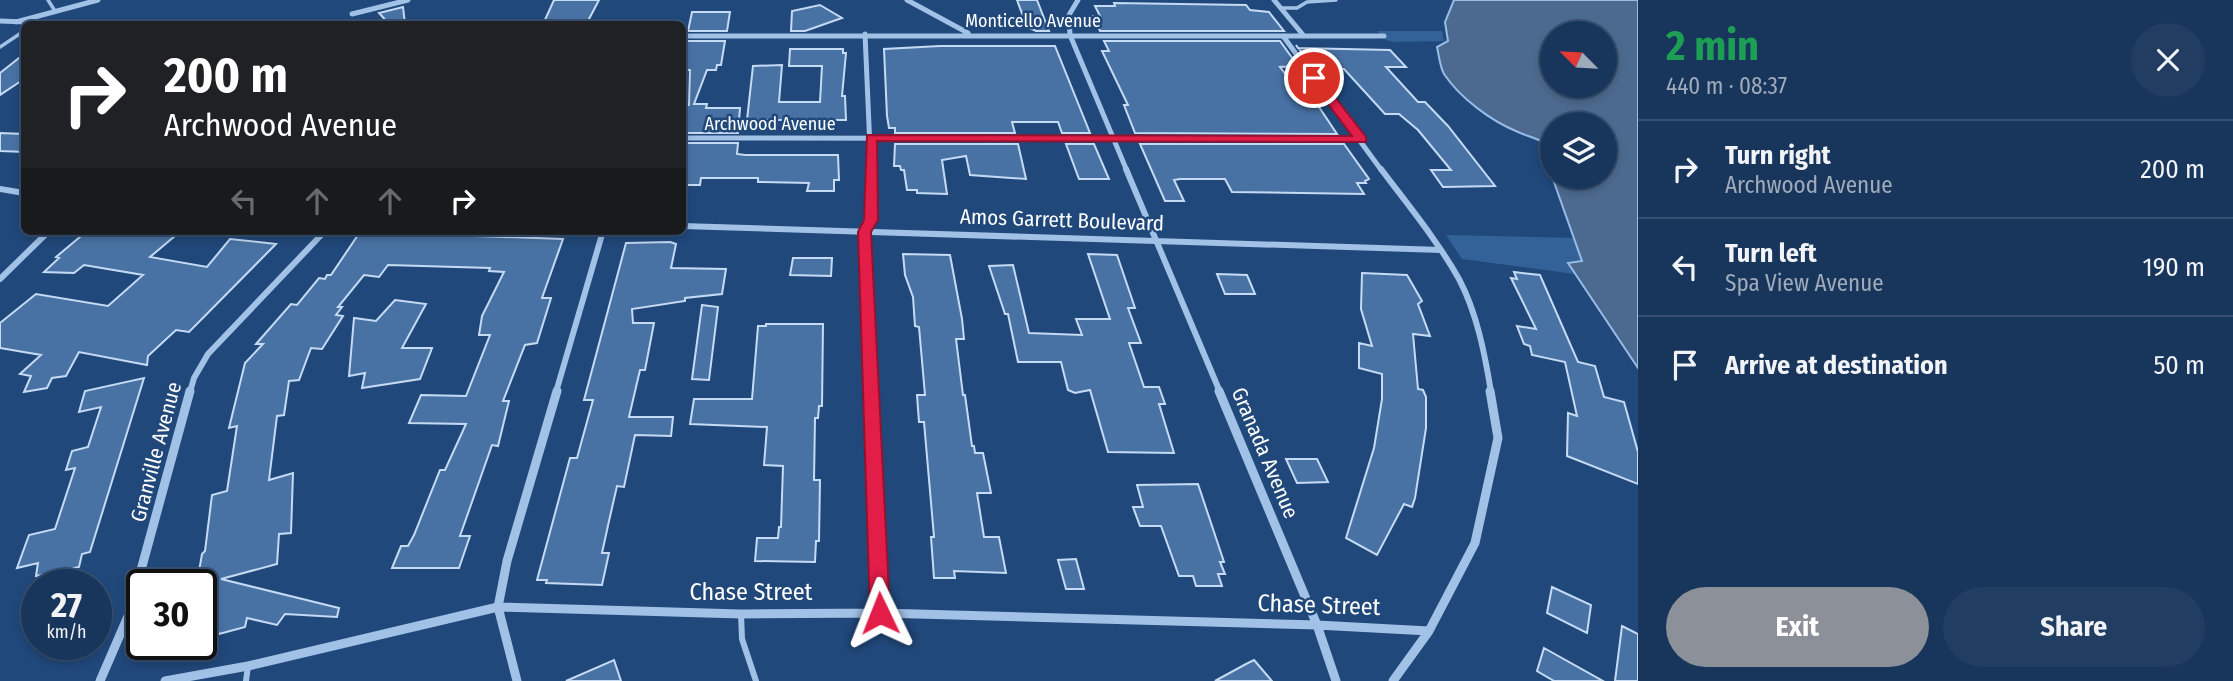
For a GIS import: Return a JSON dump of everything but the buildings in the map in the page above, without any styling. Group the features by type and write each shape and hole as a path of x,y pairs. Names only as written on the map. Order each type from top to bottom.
{"street":[{"path":"16,22 98,0"},
{"path":"352,15 408,0"},
{"path":"907,0 970,34"},
{"path":"1078,0 1069,15 1070,34 1113,138"},
{"path":"1273,0 1304,36"},
{"path":"0,21 21,22"},
{"path":"865,34 871,138 871,220 864,232 880,613"},
{"name":"Monticello Avenue","path":"686,36 1384,36"},
{"path":"1283,36 1361,139 1441,250 1460,281 1474,316 1487,370 1498,438 1475,543 1429,631 1393,681"},
{"name":"Archwood Avenue","path":"686,138 1361,139"},
{"name":"Granada Avenue","path":"1113,138 1318,625 1336,681"},
{"path":"0,189 21,192"},
{"name":"Amos Garrett Boulevard","path":"686,226 1441,250"},
{"path":"0,279 45,235"},
{"name":"Granville Avenue","path":"100,681 129,614 194,378 208,354 321,235"},
{"path":"517,681 498,607 507,561 602,235"},
{"name":"Chase Street","path":"165,681 248,666 498,607 741,614 880,613 1318,625 1429,631"}],"lane":[{"path":"48,0 55,11"},
{"path":"1282,8 1336,0"},
{"path":"0,47 21,33"},
{"path":"741,614 742,639 756,681"},
{"path":"246,681 248,666"}],"shaded area":[{"path":"1454,0 1638,0 1638,368 1568,263 1582,261 1556,189 1617,189 1617,112 1540,112 1540,140 1523,134 1487,115 1451,83 1443,71 1437,47 1448,41 1445,22"},
{"path":"1377,31 1442,31 1444,41 1395,42 1386,40"},
{"path":"1446,235 1576,238 1582,261 1568,263 1575,274 1462,259"}],"route":[{"path":"880,613 864,232 871,220 871,138 1361,139 1314,78"}]}
